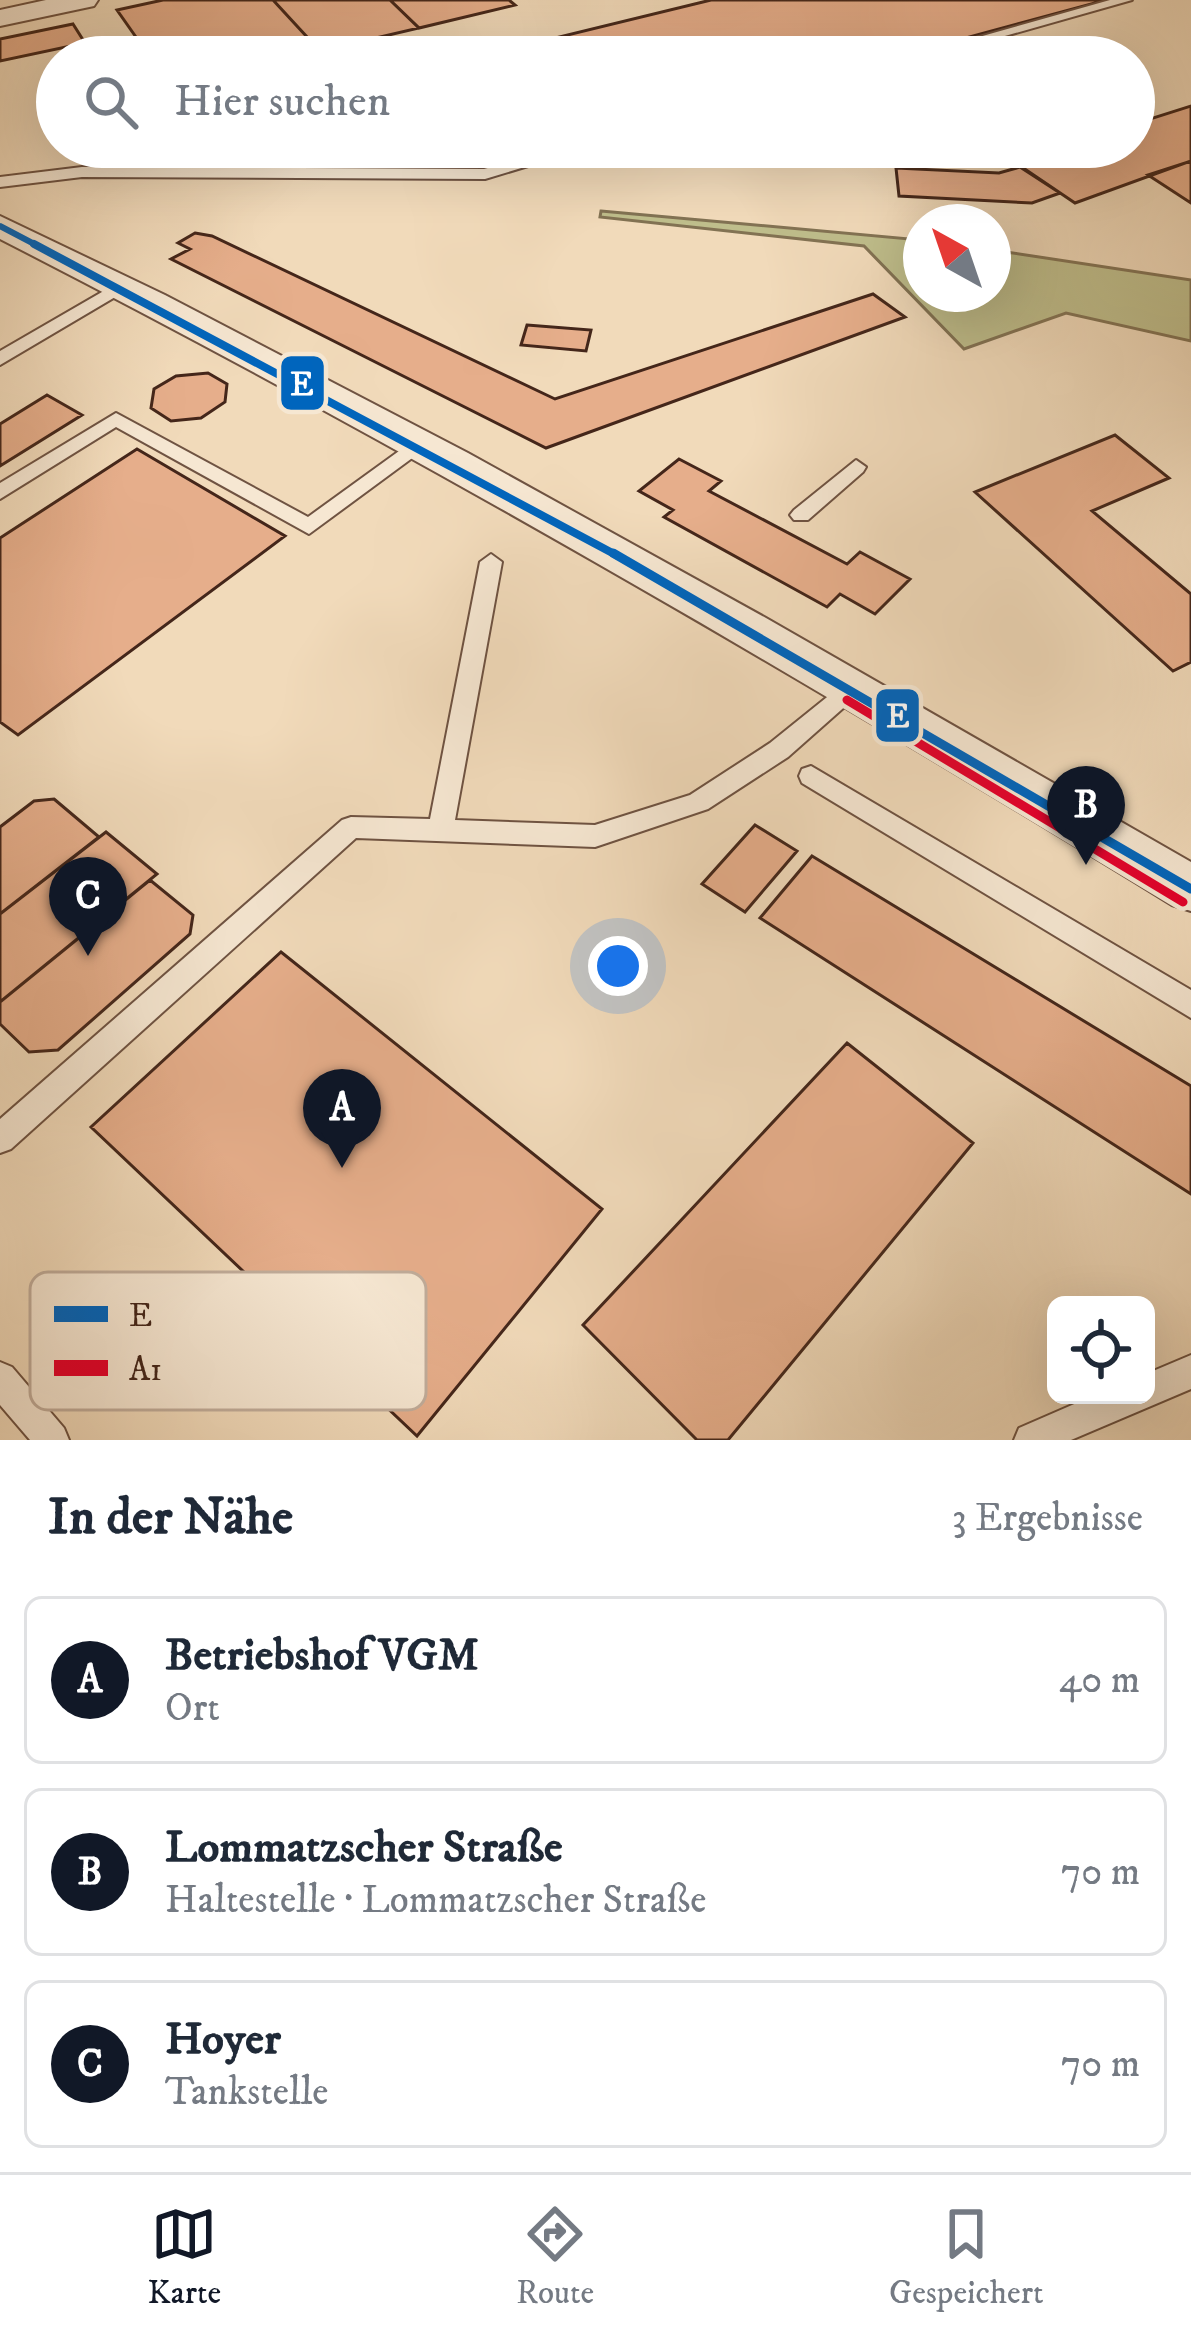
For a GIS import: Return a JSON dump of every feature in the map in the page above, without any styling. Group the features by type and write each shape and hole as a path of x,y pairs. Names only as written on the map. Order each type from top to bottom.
{"street":[{"path":"0,18 84,0"},
{"path":"0,226 424,442 855,687 1191,890"}],"lane":[{"path":"992,36 1125,0"},
{"path":"0,182 82,172 484,174 506,168"},
{"path":"0,359 121,286"},
{"path":"0,492 116,419 309,527 424,442"},
{"path":"801,515 856,467"},
{"path":"440,833 491,562"},
{"path":"0,1139 351,827 595,836 699,802 779,750 855,687"},
{"path":"811,776 1191,1005"},
{"path":"1155,1386 1191,1372"},
{"path":"0,1379 52,1440"},
{"path":"1031,1440 1114,1404"}],"shaded area":[{"path":"601,211 903,238 903,286 864,246 600,217"},
{"path":"1011,253 1191,280 1191,341 1066,313 964,349 928,312 1011,312"}],"building":[{"path":"163,0 273,0 306,36 135,36 117,10"},
{"path":"273,0 390,0 419,28 385,36 306,36"},
{"path":"390,0 509,0 515,5 419,28"},
{"path":"711,0 1106,0 973,36 563,36"},
{"path":"73,24 81,36 36,36 36,53 0,61 0,39"},
{"path":"1191,106 1191,161 1075,203 1023,168 1155,168 1155,117"},
{"path":"1191,161 1191,203 1148,175"},
{"path":"896,168 999,173 1022,168 1060,193 1032,203 899,196"},
{"path":"195,233 212,236 555,399 873,294 905,317 546,448 171,259 190,249 178,243"},
{"path":"527,325 591,330 586,351 521,345"},
{"path":"208,373 227,384 225,402 201,418 171,421 151,408 154,389 176,376"},
{"path":"47,395 82,415 0,466 0,424"},
{"path":"1115,435 1169,478 1092,511 1191,594 1191,662 1173,671 975,492"},
{"path":"137,449 285,536 18,735 0,722 0,538"},
{"path":"679,459 721,481 709,491 847,564 860,552 910,579 875,614 840,594 827,607 664,517 673,510 639,491"},
{"path":"54,799 99,837 0,914 0,827 34,801"},
{"path":"755,825 797,851 745,912 702,884"},
{"path":"106,832 157,874 0,1002 0,914"},
{"path":"812,856 1191,1086 1191,1194 760,918"},
{"path":"150,880 193,915 190,934 58,1050 29,1052 0,1024 0,1002"},
{"path":"281,952 602,1209 417,1436 390,1410 426,1410 426,1272 244,1272 91,1127"},
{"path":"847,1043 973,1143 728,1440 697,1440 583,1325"}],"transit line":[{"name":"E","path":"0,226 303,383 602,547 1191,889"},
{"name":"A1","path":"847,700 1183,902"}],"place":[{"name":"Lommatzscher Straße","path":"1086,865"},
{"name":"Hoyer","path":"88,956"},
{"name":"Betriebshof VGM","path":"342,1168"}]}
